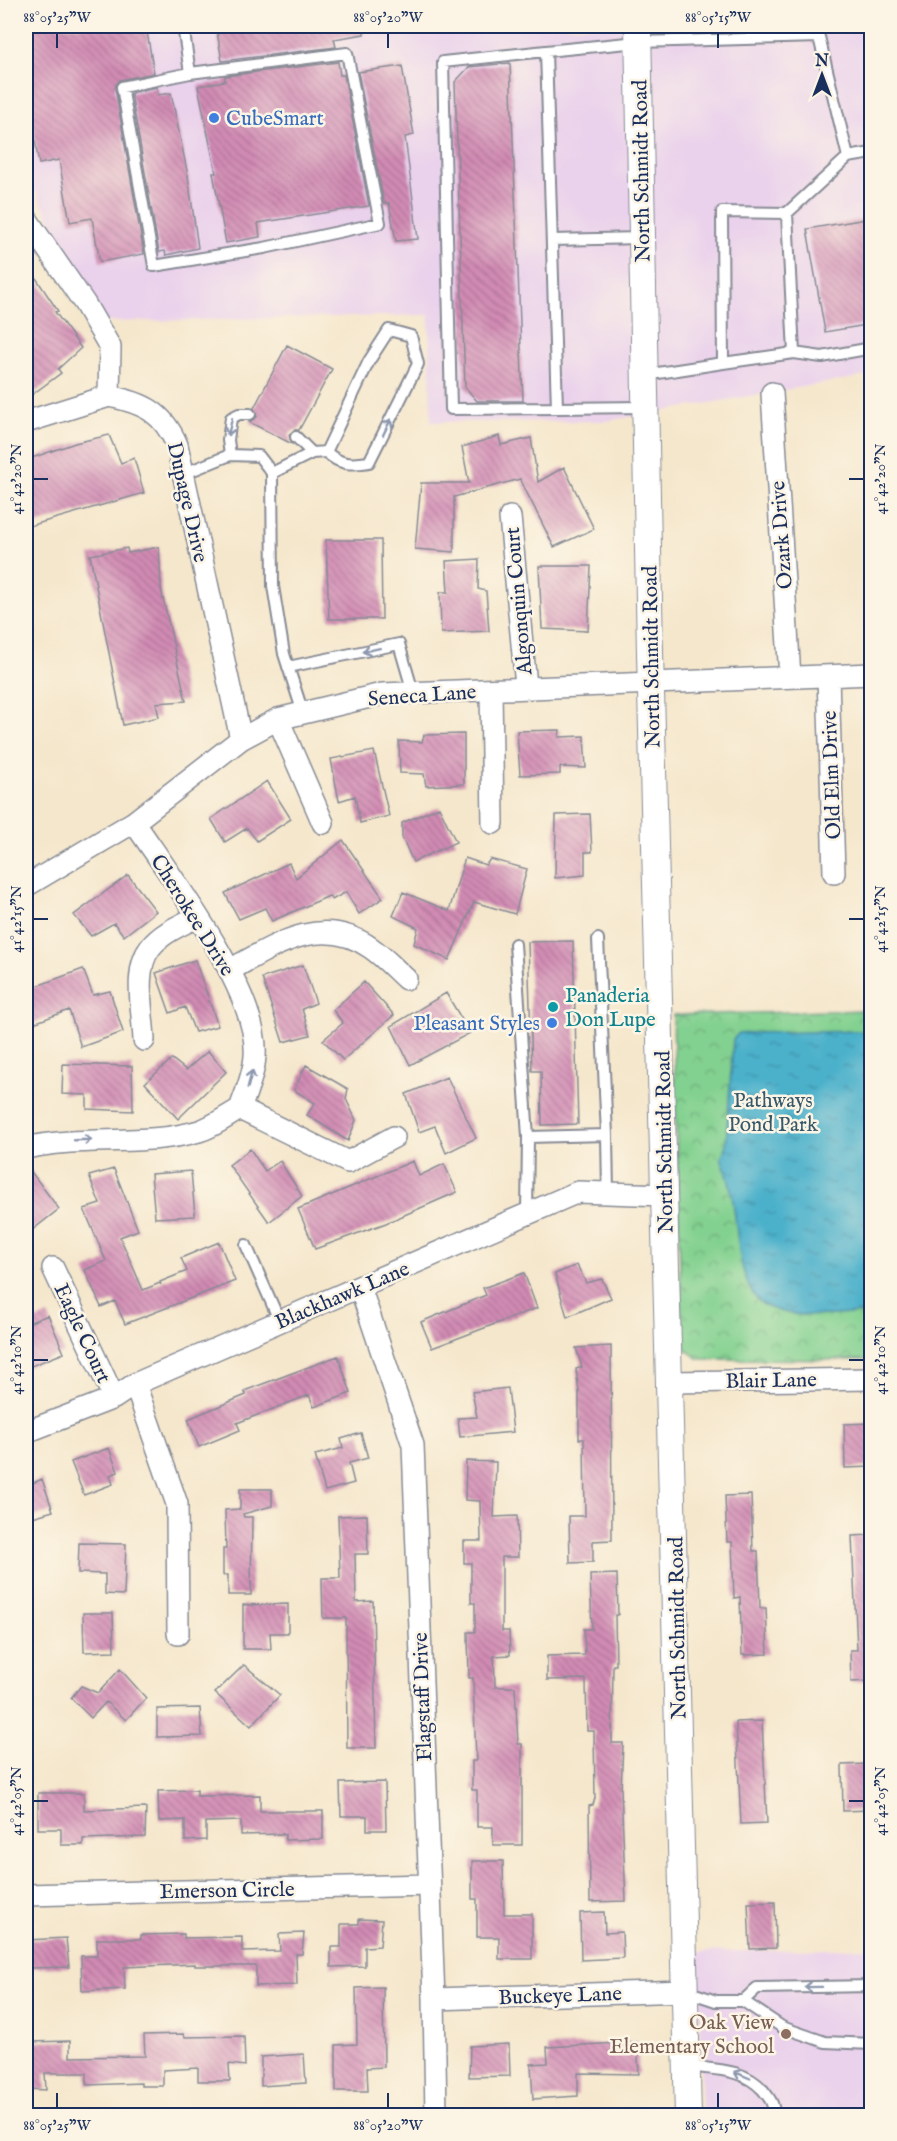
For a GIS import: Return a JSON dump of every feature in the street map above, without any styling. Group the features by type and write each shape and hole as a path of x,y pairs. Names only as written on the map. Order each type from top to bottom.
{"street":[{"name":"North Schmidt Road","path":"638,34 651,682 671,1382 688,2115"},
{"path":"26,218 85,304 110,347 109,396 26,422"},
{"name":"Ozark Drive","path":"772,393 789,677"},
{"name":"Dupage Drive","path":"109,396 132,400 154,412 168,426 177,445 241,739"},
{"name":"Algonquin Court","path":"510,517 526,686"},
{"name":"Seneca Lane","path":"26,886 134,822 241,739 278,719 382,694 491,690 526,686 872,674"},
{"name":"Old Elm Drive","path":"828,676 834,873"},
{"path":"491,690 493,823"},
{"path":"278,719 324,823"},
{"name":"Cherokee Drive","path":"134,822 230,970 254,1034 255,1057 240,1109"},
{"path":"144,1040 141,972 143,960 150,947 166,933 197,917"},
{"path":"230,970 279,942 307,933 334,932 370,947 406,979"},
{"path":"26,1148 55,1141 174,1137 202,1130 240,1109 348,1162 394,1137"},
{"name":"Blackhawk Lane","path":"26,1432 114,1398 135,1384 578,1192 665,1195"},
{"name":"Eagle Court","path":"53,1268 114,1398"},
{"name":"Flagstaff Drive","path":"360,1287 413,1445 434,1999 435,2115"},
{"name":"Blair Lane","path":"671,1382 872,1379"},
{"path":"135,1384 177,1504 178,1634"},
{"name":"Emerson Circle","path":"26,1895 428,1885"},
{"name":"Buckeye Lane","path":"434,1999 686,1991"}],"lane":[{"path":"183,26 190,73"},
{"path":"645,407 451,409 443,62 546,51 638,34 820,31 849,157"},
{"path":"546,51 556,408"},
{"path":"346,53 380,223 154,266 122,87 190,73 346,53"},
{"path":"723,363 722,212 787,213 849,157 872,153"},
{"path":"787,213 794,353"},
{"path":"552,240 642,238"},
{"path":"272,472 312,453 326,452 350,465 369,462 418,364 411,336 389,330 369,361 326,452"},
{"path":"645,375 794,353 822,357 872,348"},
{"path":"230,455 228,440 231,418 239,414 250,414"},
{"path":"296,437 312,453"},
{"path":"183,474 230,455 259,456 272,472 273,586 288,667 303,713"},
{"path":"288,667 399,644 413,692"},
{"path":"598,939 608,1193"},
{"path":"515,944 528,1137 527,1214"},
{"path":"528,1137 607,1135"},
{"path":"246,1245 280,1322"},
{"path":"743,2001 757,1988 872,1986"},
{"path":"686,1991 716,2001 743,2001 782,2026 825,2042 872,2044"},
{"path":"687,2066 733,2071 753,2079 774,2103 774,2115"}],"shaded area":[{"path":"26,26 871,26 871,375 606,421 431,422 429,315 103,322 26,173"},
{"name":"Oak View Elementary School","path":"871,1948 871,2115 702,2115 698,1952"}],"green space":[{"name":"Pathways Pond Park","path":"871,1010 871,1360 699,1359 686,1350 682,1340 673,1015"}],"water":[{"path":"871,1031 871,1312 810,1315 778,1311 755,1297 746,1279 740,1258 730,1187 721,1158 726,1147 733,1039 739,1033"}],"building":[{"path":"26,26 146,26 154,73 120,80 115,88 144,254 100,262 92,218 70,222 59,160 39,164 26,87"},
{"path":"216,26 364,26 364,34 334,39 336,47 222,61"},
{"path":"338,62 340,75 344,75 369,206 258,223 260,237 226,243 213,173 216,173 198,86 225,81 225,76"},
{"path":"510,63 523,401 477,401 465,387 455,82 469,67"},
{"path":"402,66 414,135 405,137 418,239 396,241 389,203 384,203 358,72"},
{"path":"157,87 158,95 171,93 188,176 198,248 166,255 165,251 159,252 131,93"},
{"path":"872,218 872,324 825,332 807,229"},
{"path":"26,263 58,311 55,312 81,348 58,369 61,373 26,399"},
{"path":"287,345 332,369 299,430 294,430 289,435 292,444 249,422 257,417 254,408"},
{"path":"109,435 121,463 134,458 144,493 26,527 26,460 75,443"},
{"path":"499,436 501,445 531,438 538,482 564,467 594,529 554,547 520,479 454,497 454,552 415,549 421,483 469,483 462,447"},
{"path":"326,540 381,540 382,619 329,619"},
{"path":"159,547 161,589 186,701 156,703 159,717 123,725 90,555 127,548 128,553"},
{"path":"479,559 478,589 486,591 489,631 441,633 440,592 448,592 446,561"},
{"path":"539,566 591,566 588,631 542,629"},
{"path":"560,730 559,737 584,736 586,768 560,767 560,774 520,775 517,731"},
{"path":"464,734 464,784 426,786 424,774 400,773 399,741 422,742 424,735"},
{"path":"374,751 389,816 360,823 355,796 339,801 331,759"},
{"path":"267,781 291,819 257,841 247,828 225,842 211,819"},
{"path":"439,807 456,842 413,862 402,837 402,823"},
{"path":"590,814 592,852 585,852 585,875 555,878 556,815"},
{"path":"343,840 383,898 359,914 346,892 332,900 329,896 272,921 265,908 239,919 225,893 289,863 296,878"},
{"path":"465,858 486,865 490,859 527,869 515,914 474,902 449,960 414,944 418,928 393,916 403,892 449,911"},
{"path":"128,875 156,911 124,936 114,923 91,936 74,915"},
{"name":"Panaderia Don Lupe","path":"573,941 578,1124 542,1125 541,1071 532,1071 528,942"},
{"path":"195,960 218,1026 195,1032 185,1007 170,1013 156,973"},
{"path":"303,965 316,1003 302,1009 310,1035 283,1042 262,978"},
{"path":"83,969 93,995 110,991 123,1032 81,1047 69,1010 26,1026 26,990"},
{"path":"364,982 394,1015 343,1060 323,1040 343,1023 333,1010"},
{"path":"446,993 470,1033 410,1065 391,1026"},
{"path":"208,1051 226,1072 178,1119 145,1083 172,1059 186,1070"},
{"path":"63,1064 132,1066 133,1111 87,1109 87,1095 62,1094"},
{"path":"306,1065 348,1089 346,1099 356,1120 348,1141 307,1115 315,1103 294,1090"},
{"path":"447,1077 476,1138 446,1153 435,1126 419,1132 406,1094"},
{"path":"250,1149 265,1171 280,1161 302,1196 269,1222 229,1165"},
{"path":"413,1161 419,1176 444,1164 457,1192 386,1223 315,1249 298,1209"},
{"path":"26,1165 59,1209 26,1235"},
{"path":"114,1169 138,1230 120,1237 143,1290 160,1283 161,1285 160,1282 187,1271 181,1258 219,1242 235,1281 125,1324 115,1301 101,1307 85,1270 106,1261 84,1209 100,1204 89,1176"},
{"path":"191,1171 195,1216 155,1218 151,1174"},
{"path":"577,1265 586,1283 602,1279 611,1298 567,1317 555,1274"},
{"path":"524,1273 537,1308 432,1348 421,1322 486,1295 483,1288"},
{"path":"48,1315 64,1353 26,1368 26,1324"},
{"path":"611,1346 612,1540 593,1541 593,1562 570,1563 569,1516 585,1516 584,1439 579,1439 579,1392 576,1369 582,1367 576,1348"},
{"path":"338,1356 351,1393 314,1407 309,1395 237,1423 240,1430 199,1447 188,1419 246,1395 244,1391"},
{"path":"508,1388 513,1432 460,1437 458,1418 477,1417 472,1392"},
{"path":"872,1423 872,1467 845,1468 844,1424"},
{"path":"361,1433 368,1458 349,1463 354,1483 325,1491 315,1455 343,1448 341,1439"},
{"path":"109,1448 118,1472 110,1475 113,1484 84,1495 71,1462"},
{"path":"466,1461 496,1462 494,1517 517,1516 518,1557 502,1557 502,1631 509,1631 510,1655 494,1656 495,1687 515,1687 518,1744 522,1744 522,1845 493,1845 493,1827 477,1827 477,1790 472,1790 472,1761 476,1761 473,1678 469,1678 468,1632 475,1632 475,1603 471,1603 471,1563 464,1563 464,1541 481,1541 480,1501 465,1500"},
{"path":"42,1479 53,1511 26,1519 26,1486"},
{"path":"240,1489 272,1489 272,1506 243,1514 244,1517 252,1517 251,1595 228,1595 228,1575 223,1575 223,1549 226,1549 225,1510 240,1509"},
{"path":"751,1495 753,1551 758,1551 760,1608 766,1608 768,1654 742,1655 740,1597 734,1598 732,1542 727,1542 725,1496"},
{"path":"367,1515 368,1554 355,1554 356,1602 373,1601 376,1748 347,1748 346,1618 323,1618 322,1578 340,1578 338,1516"},
{"path":"872,1535 872,1681 851,1682 850,1650 857,1650 852,1536"},
{"path":"79,1543 126,1544 124,1595 105,1594 105,1574 78,1573"},
{"path":"617,1574 618,1615 615,1615 616,1665 613,1665 612,1743 623,1743 621,1790 626,1901 590,1902 589,1806 593,1805 595,1798 594,1731 587,1731 586,1679 547,1680 547,1656 585,1655 584,1629 592,1629 590,1575"},
{"path":"288,1604 288,1633 270,1633 271,1649 243,1649 243,1605"},
{"path":"83,1613 113,1613 114,1651 84,1652"},
{"path":"244,1665 280,1695 251,1726 215,1693"},
{"path":"120,1669 146,1698 126,1720 106,1702 91,1718 71,1698 81,1686 98,1693"},
{"path":"200,1708 202,1736 157,1737 157,1709"},
{"path":"762,1721 767,1823 741,1824 736,1722"},
{"path":"868,1764 870,1810 843,1811 842,1765"},
{"path":"385,1782 386,1830 367,1830 367,1816 341,1816 340,1783"},
{"path":"197,1790 197,1796 260,1795 260,1811 323,1811 323,1839 285,1840 285,1834 241,1835 241,1821 206,1822 206,1840 185,1841 185,1820 159,1821 158,1791"},
{"path":"38,1793 84,1793 84,1810 146,1808 145,1837 83,1839 83,1845 61,1845 61,1829 38,1829"},
{"path":"472,1861 503,1861 504,1914 532,1914 532,1959 499,1959 499,1937 477,1937 477,1899 472,1899"},
{"path":"775,1902 776,1948 750,1949 748,1903"},
{"path":"604,1912 605,1933 622,1932 623,1958 581,1960 580,1913"},
{"path":"359,1919 382,1920 380,1946 365,1947 365,1966 331,1967 331,1947 341,1947 341,1924 359,1924"},
{"path":"304,1933 302,1954 296,1954 297,1985 256,1986 256,1966 195,1966 195,1964 124,1967 125,1989 82,1991 81,1956 97,1956 97,1939 141,1939 141,1935 184,1934 184,1938 242,1937 242,1952 280,1951 279,1934"},
{"path":"66,1938 69,1967 28,1968 27,1940"},
{"path":"383,1987 384,2067 367,2068 368,2091 336,2091 336,2045 357,2044 356,1988"},
{"path":"184,2034 185,2037 244,2036 245,2066 229,2064 230,2081 198,2081 198,2068 163,2070 163,2086 141,2086 141,2083 87,2085 87,2073 45,2073 46,2090 29,2089 29,2042 70,2041 70,2057 145,2056 144,2035"},
{"path":"637,2042 639,2074 578,2073 578,2096 533,2099 531,2064 548,2063 547,2047"},
{"path":"509,2044 510,2076 469,2077 470,2046"},
{"path":"304,2054 306,2083 261,2086 261,2057"}],"place":[{"name":"CubeSmart","path":"214,118"},
{"name":"Panaderia Don Lupe","path":"553,1007"},
{"name":"Pleasant Styles","path":"552,1023"},
{"name":"Oak View Elementary School","path":"786,2034"}]}
